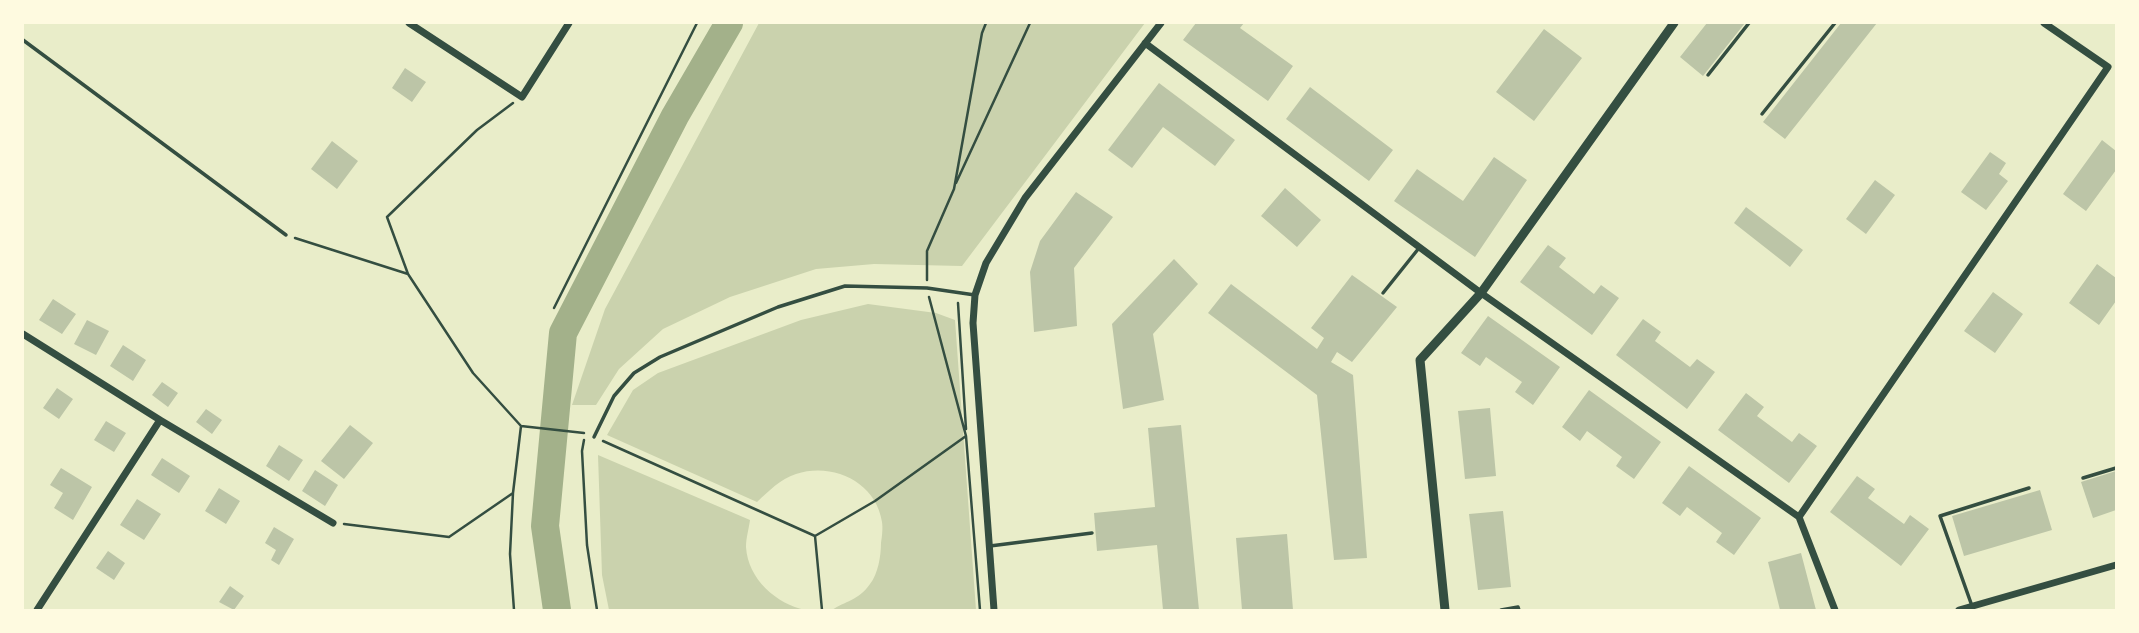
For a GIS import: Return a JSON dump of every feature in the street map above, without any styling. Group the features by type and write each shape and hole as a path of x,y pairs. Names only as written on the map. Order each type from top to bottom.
{"street":[{"path":"409,23 522,97 569,23"},
{"path":"994,610 973,323 975,295 986,263 1025,198 1161,23"},
{"path":"1445,610 1420,360 1481,293 1674,23"},
{"path":"1799,517 2112,66 2045,23"},
{"path":"1145,43 1481,293 1799,517 1835,610"},
{"path":"23,334 160,420 333,523"},
{"path":"37,610 160,420"},
{"path":"1959,610 2116,565"}],"lane":[{"path":"1708,75 1749,23"},
{"path":"1762,114 1835,23"},
{"path":"23,40 286,235"},
{"path":"1383,293 1419,247"},
{"path":"594,437 614,397 634,373 660,357 778,307 845,286 927,288 975,295"},
{"path":"2083,478 2116,468"},
{"path":"1972,606 1940,516 2029,488"},
{"path":"989,546 1092,533"},
{"path":"1501,610 1518,607 1519,610"}],"path":[{"path":"554,308 696,23"},
{"path":"954,189 986,23"},
{"path":"966,436 927,288 927,251 1030,23"},
{"path":"522,97 477,130 387,217 408,274 474,373 521,426 585,433 582,452 587,532 597,610"},
{"path":"286,235 408,274"},
{"path":"958,293 979,610"},
{"path":"514,610 510,554 513,493 521,426"},
{"path":"815,536 875,501 966,436"},
{"path":"594,437 815,536"},
{"path":"333,523 449,537 513,493"},
{"path":"815,536 822,610"}],"green space":[{"path":"759,23 1145,23 962,266 874,264 816,269 730,297 663,329 619,369 596,405 572,405 605,309"},
{"path":"868,304 936,313 955,320 976,610 832,610 865,590 873,580 880,559 882,522 878,508 862,486 851,478 824,471 796,474 780,482 757,502 607,435 633,390 658,373 801,320"},
{"path":"598,455 750,520 746,547 748,559 758,579 774,596 806,610 609,610 602,575"}],"building":[{"path":"1196,23 1244,23 1240,28 1293,66 1268,101 1183,40"},
{"path":"1707,23 1745,23 1703,76 1680,57"},
{"path":"1841,23 1877,23 1785,139 1763,122"},
{"path":"1544,29 1582,58 1534,121 1496,92"},
{"path":"405,68 426,82 412,102 392,88"},
{"path":"1159,83 1235,140 1215,166 1163,127 1132,168 1108,150"},
{"path":"1310,87 1393,150 1369,181 1286,119"},
{"path":"2102,140 2116,151 2116,170 2086,211 2063,194"},
{"path":"332,141 358,161 337,189 311,169"},
{"path":"1990,152 2006,163 1999,174 2008,181 1986,210 1961,192"},
{"path":"1494,157 1527,180 1475,257 1394,201 1417,169 1463,201"},
{"path":"1875,180 1895,195 1866,234 1846,219"},
{"path":"1285,188 1321,220 1297,247 1261,216"},
{"path":"1076,192 1113,217 1074,268 1077,326 1034,332 1030,272 1040,241"},
{"path":"1746,207 1803,250 1790,267 1734,223"},
{"path":"1548,245 1566,258 1559,267 1594,294 1601,285 1619,298 1592,335 1520,282"},
{"path":"1174,259 1198,284 1153,334 1164,400 1123,409 1112,324"},
{"path":"2097,264 2116,278 2116,301 2099,325 2069,303"},
{"path":"1352,275 1397,307 1352,362 1337,352 1331,362 1353,375 1367,558 1334,560 1317,395 1208,313 1231,284 1317,349 1324,338 1311,328"},
{"path":"1993,292 2023,314 1995,353 1964,331"},
{"path":"53,299 76,314 62,334 39,320"},
{"path":"1488,316 1560,367 1533,405 1515,392 1522,382 1486,357 1480,366 1461,353"},
{"path":"1643,319 1661,332 1655,341 1690,367 1697,359 1715,372 1687,409 1616,355"},
{"path":"87,320 109,331 96,355 74,344"},
{"path":"123,345 146,360 133,381 110,366"},
{"path":"162,382 178,393 168,407 152,395"},
{"path":"57,388 73,399 59,419 43,408"},
{"path":"1589,390 1661,442 1634,479 1616,466 1622,457 1587,431 1580,441 1562,427"},
{"path":"1746,393 1764,407 1757,416 1792,442 1799,433 1817,446 1789,483 1718,430"},
{"path":"1490,408 1496,476 1465,479 1458,411"},
{"path":"206,409 222,420 212,434 196,422"},
{"path":"106,421 126,433 114,452 94,440"},
{"path":"350,425 373,443 344,479 321,461"},
{"path":"1181,425 1199,610 1163,610 1157,545 1097,551 1094,513 1155,507 1148,428"},
{"path":"279,445 303,460 289,481 266,466"},
{"path":"162,458 190,476 179,493 151,475"},
{"path":"1689,466 1761,518 1734,555 1716,542 1722,533 1687,507 1680,516 1662,503"},
{"path":"61,468 92,487 73,520 54,508 63,493 50,485"},
{"path":"315,470 338,485 325,506 302,491"},
{"path":"2116,471 2116,510 2093,518 2081,482"},
{"path":"1857,476 1875,489 1868,498 1904,524 1910,515 1929,529 1901,566 1830,512"},
{"path":"219,488 240,501 226,524 205,511"},
{"path":"2040,490 2052,530 1964,556 1952,516"},
{"path":"137,499 161,514 144,540 120,525"},
{"path":"1503,511 1511,587 1478,590 1469,514"},
{"path":"274,527 294,539 279,565 271,560 276,550 265,543"},
{"path":"1287,534 1293,610 1242,610 1236,538"},
{"path":"108,551 125,563 114,580 96,568"},
{"path":"1801,553 1816,610 1780,610 1768,562"},
{"path":"230,586 244,596 234,610 219,602"}],"waterway":[{"path":"557,610 545,526 563,333 675,116 729,23"}]}
